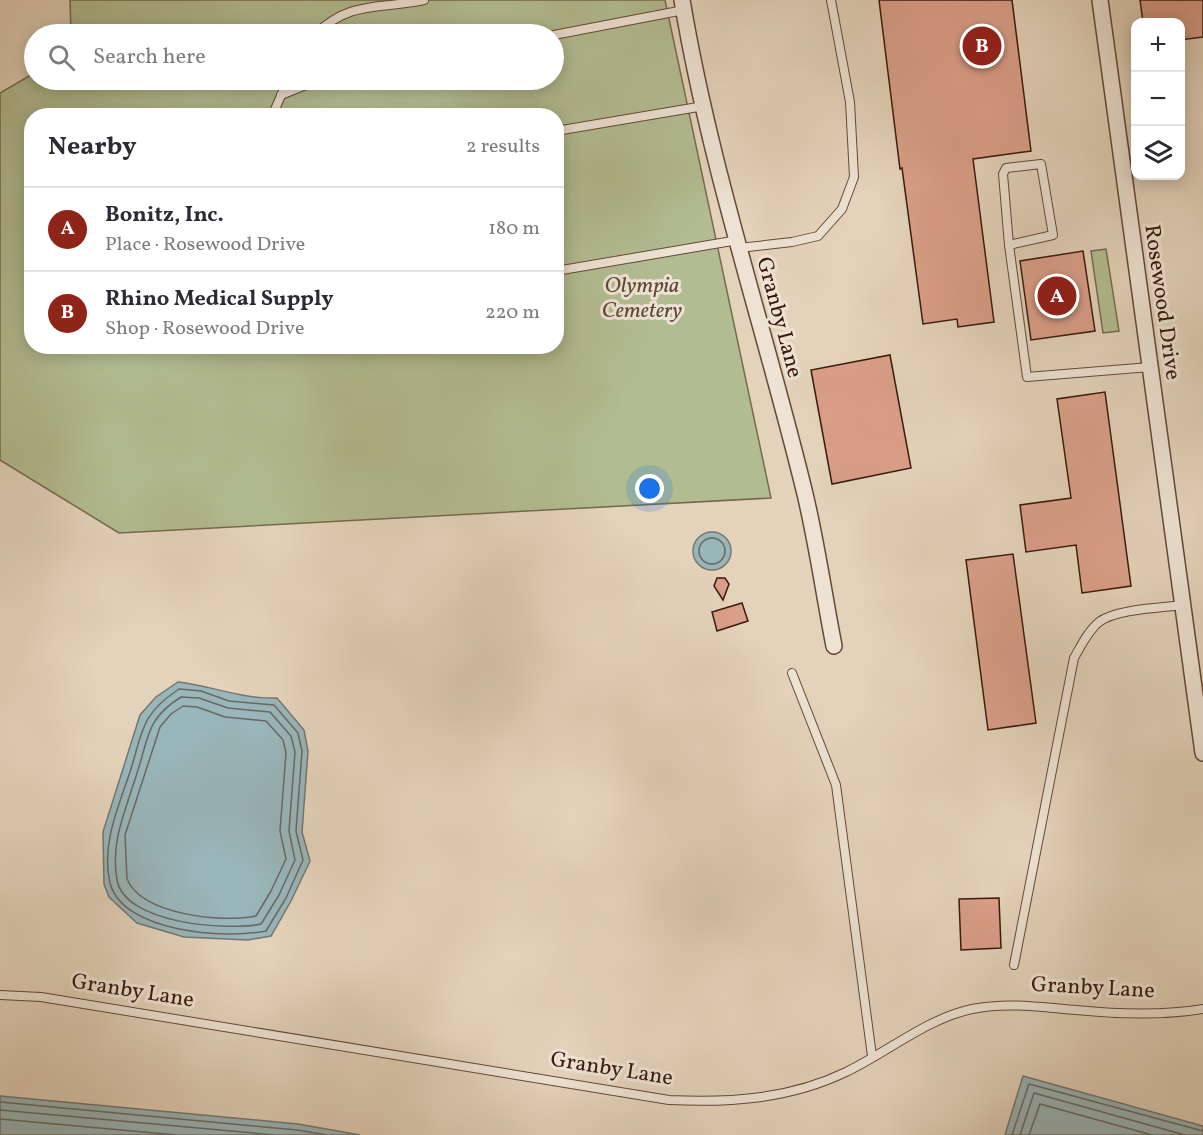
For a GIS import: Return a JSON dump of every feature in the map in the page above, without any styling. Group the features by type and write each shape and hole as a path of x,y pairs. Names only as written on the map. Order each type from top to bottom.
{"street":[{"name":"Rosewood Drive","path":"1100,0 1203,753"},
{"name":"Granby Lane","path":"683,5 704,106 738,244 806,495 834,646"}],"lane":[{"path":"326,24 339,12 355,6 424,0"},
{"path":"564,270 738,244 792,242 818,236 842,209 854,177 850,102 831,0"},
{"path":"564,33 683,5"},
{"path":"275,108 283,90"},
{"path":"281,95 289,90"},
{"path":"564,130 704,106"},
{"path":"1009,245 1053,235 1041,164 1004,170 1009,245 1027,377 1150,368"},
{"path":"1014,965 1074,658 1087,635 1109,616 1183,605"},
{"path":"792,673 837,785 872,1056"},
{"name":"Granby Lane","path":"0,995 41,997 669,1100 726,1101 784,1093 846,1071 939,1021 969,1010 999,1004 1125,1012 1181,1013 1203,1009"}],"green space":[{"name":"Olympia Cemetery","path":"70,0 665,0 771,498 119,533 0,460 0,93 24,79 24,90 564,90 564,24 71,24"},
{"path":"1106,249 1119,331 1103,333 1091,251"}],"water":[{"path":"712,532 725,538 731,551 725,564 712,570 699,564 693,551 699,538"},
{"path":"178,682 251,696 277,698 304,730 308,751 302,832 310,861 271,936 248,940 184,937 137,923 109,897 104,884 103,832 140,715 156,697"},
{"path":"1023,1076 1203,1126 1203,1135 1005,1135"},
{"path":"0,1096 298,1124 360,1135 0,1135"}],"building":[{"path":"879,0 1012,0 1031,151 973,159 994,322 958,327 957,319 923,324 902,168 900,169"},
{"path":"1140,0 1203,0 1203,37 1185,39 1185,18 1142,18"},
{"path":"1083,251 1095,331 1031,340 1020,261"},
{"path":"890,355 911,468 832,484 811,370"},
{"path":"1105,392 1131,586 1082,593 1076,545 1026,552 1020,505 1071,498 1057,399"},
{"path":"1013,554 1036,723 988,730 966,560"},
{"path":"717,578 725,578 729,584 723,600 714,586"},
{"path":"742,603 748,621 717,631 712,612"},
{"path":"999,898 1001,948 961,950 959,899"}],"place":[{"name":"Rhino Medical Supply","path":"982,46"},
{"name":"Bonitz, Inc.","path":"1057,296"}]}
